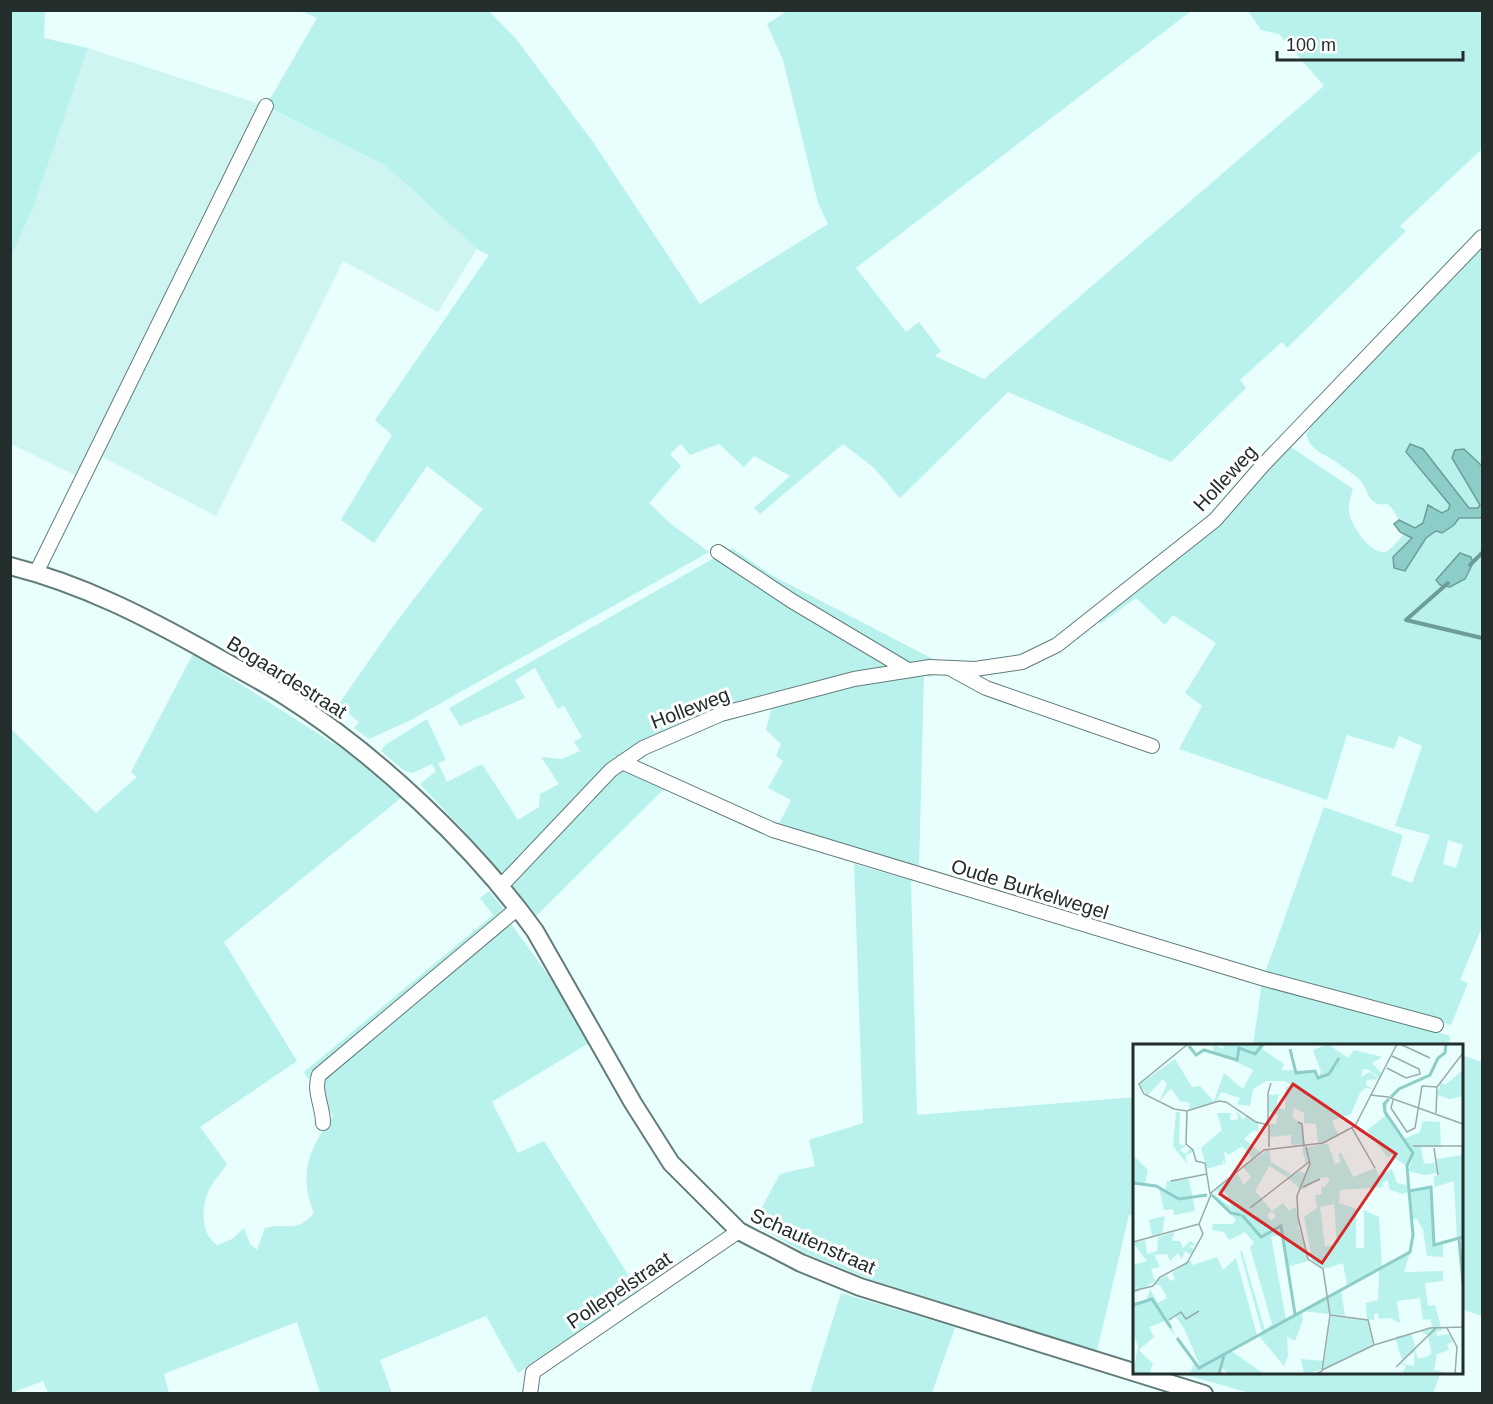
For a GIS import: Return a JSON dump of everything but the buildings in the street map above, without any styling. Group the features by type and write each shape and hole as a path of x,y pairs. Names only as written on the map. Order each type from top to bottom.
{"street":[{"path":"36,573 266,106"},
{"name":"Holleweg","path":"500,887 611,770 643,748 721,714 854,679 908,670 975,669 1022,662 1057,645 1215,520 1263,465 1482,237"},
{"path":"718,552 792,602 908,670"},
{"name":"Bogaardestraat","path":"10,566 79,586 160,626 285,696 362,752 432,815 500,887"},
{"path":"948,668 986,688 1152,746"},
{"name":"Oude Burkelwegel","path":"622,762 773,830 1264,979 1436,1025"},
{"name":"Schautenstraat","path":"500,887 535,931 633,1103 671,1163 739,1231 801,1263 860,1287 1133,1372"},
{"path":"323,1123 323,1111 316,1085 320,1075 518,908"},
{"name":"Pollepelstraat","path":"526,1391 533,1372 739,1231"},
{"name":"Schautenstraat","path":"1140,1374 1204,1394"}],"shaded area":[{"path":"11,10 45,11 44,38 88,48 33,208 11,255"},
{"path":"302,11 489,11 517,40 593,142 700,304 828,224 818,203 783,60 767,24 787,11 1191,11 856,268 906,332 919,322 941,351 935,356 984,379 1324,86 1279,34 1261,30 1248,11 1482,11 1482,149 1400,226 1406,231 1287,348 1282,342 1240,380 1246,388 1171,462 1008,392 900,498 874,468 843,444 760,514 754,508 790,476 754,456 744,467 719,444 690,455 681,444 670,454 681,466 649,503 671,524 709,552 409,721 369,739 354,728 359,722 338,705 391,629 483,509 427,466 374,543 341,520 392,435 375,420 489,255 477,249 385,165 266,106 317,18"},
{"path":"88,48 266,106 333,138 385,165 477,249 438,312 343,261 216,516 91,451 77,476 11,444 10,255 33,208"},
{"path":"1482,244 1482,466 1472,458 1461,475 1473,489 1481,505 1478,508 1469,508 1423,449 1406,453 1450,504 1448,510 1441,513 1434,507 1423,523 1415,528 1399,520 1387,504 1381,505 1373,501 1361,481 1315,448 1306,434 1319,415"},
{"path":"1410,444 1423,449 1469,508 1478,508 1480,505 1452,458 1455,450 1464,449 1482,466 1482,518 1459,518 1454,525 1442,533 1436,531 1426,538 1405,571 1394,568 1393,557 1412,538 1400,532 1394,524 1399,520 1415,528 1423,523 1428,505 1442,513 1448,510 1450,505 1406,452"},
{"path":"1291,447 1353,489 1349,512 1357,531 1366,543 1377,551 1386,552 1404,534 1412,537 1393,558 1405,571 1426,538 1436,531 1442,533 1454,525 1459,518 1482,518 1482,927 1460,980 1468,983 1451,1025 1265,973 1324,807 1403,835 1391,875 1412,883 1430,835 1395,826 1422,746 1399,736 1394,749 1347,735 1327,800 1179,749 1202,706 1185,693 1216,643 1173,615 1165,625 1136,598 1100,624 1096,619 1202,539","holes":["1460,553 1471,557 1473,563 1465,579 1436,580","1448,840 1463,845 1456,868 1443,864"]},
{"path":"732,548 771,575 935,660 932,677 924,676 919,870 778,826 791,800 768,788 783,761 776,756 781,744 766,730 772,706 771,697 614,763 664,789 534,918 488,857 420,784 436,771 432,764 413,773 403,770 381,751 385,745 427,719 446,760 438,763 447,782 482,764 518,820 539,807 540,794 559,784 541,757 562,759 580,751 574,742 582,737 564,706 558,709 535,668 515,680 525,698 460,726 449,708"},
{"path":"1460,553 1471,557 1473,563 1465,579 1450,587 1440,585 1436,580"},
{"path":"193,654 347,752 401,798 224,942 297,1061 200,1127 227,1164 208,1192 204,1213 205,1228 217,1245 232,1239 244,1228 250,1244 257,1250 265,1228 297,1225 314,1213 307,1186 308,1162 318,1139 333,1116 317,1091 321,1078 509,921 556,986 589,1043 492,1102 518,1153 544,1141 639,1292 518,1373 486,1316 380,1360 392,1393 320,1393 297,1322 164,1374 169,1393 48,1393 43,1381 11,1393 10,728 96,813 137,777 131,772"},
{"path":"854,864 911,880 917,1115 1133,1097 1133,1215 1129,1215 1097,1351 869,1279 807,1254 753,1224 780,1174 815,1166 809,1140 863,1123"},
{"path":"489,891 507,913 308,1079 304,1072 493,915 480,898"},
{"path":"1262,982 1450,1036 1449,1044 1253,1044"},
{"path":"1463,1055 1482,1062 1482,1316 1464,1310 1463,1314"},
{"path":"841,1293 955,1327 932,1393 810,1393"},
{"path":"1441,1374 1433,1393 1250,1393 1186,1375"}],"waterway":[{"path":"1470,565 1482,553"},
{"path":"1448,583 1406,620 1482,638"}]}
